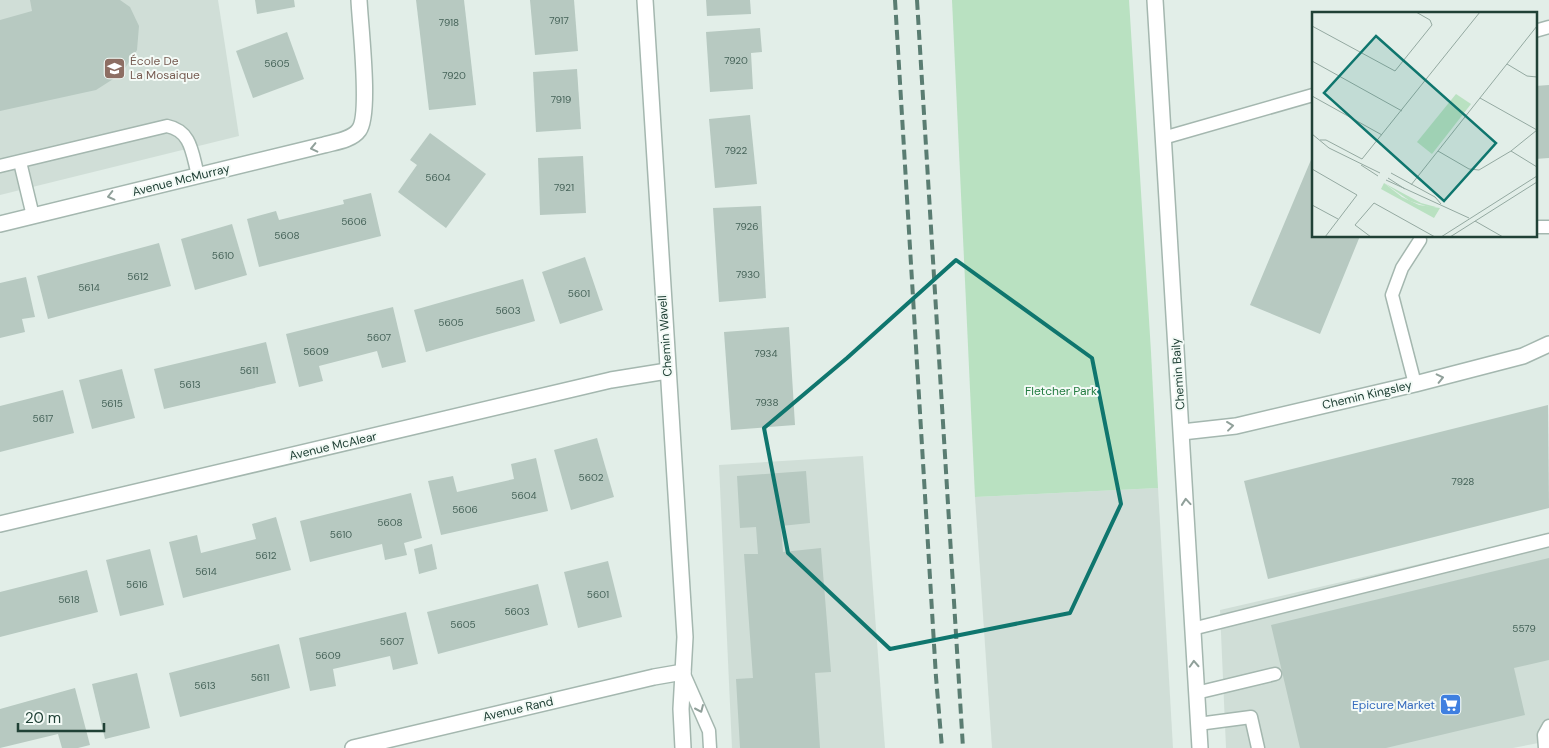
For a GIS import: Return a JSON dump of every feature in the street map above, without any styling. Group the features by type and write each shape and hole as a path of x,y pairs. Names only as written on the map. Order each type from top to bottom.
{"street":[{"name":"Avenue McMurray","path":"0,224 347,138 359,130 365,105 359,0"},
{"name":"Chemin Wavell","path":"644,0 685,637 681,709 683,748"},
{"name":"Chemin Baily","path":"1155,0 1200,748"},
{"name":"Chemin Kingsley","path":"1182,432 1236,426 1415,384 1523,356 1549,344"},
{"name":"Avenue McAlear","path":"0,524 611,380 667,372"},
{"name":"Avenue Rand","path":"353,748 654,677 683,672"}],"lane":[{"path":"1536,31 1549,27"},
{"path":"1163,138 1312,95"},
{"path":"0,166 166,126 179,130 188,139 198,175"},
{"path":"20,162 33,216"},
{"path":"1536,227 1549,227"},
{"path":"1415,384 1392,295 1402,268 1420,240"},
{"path":"1192,629 1549,540"},
{"name":"Chemin Wavell","path":"683,672 709,731 710,748"},
{"path":"1196,693 1275,674"},
{"path":"1198,724 1251,717 1258,748"},
{"path":"1544,748 1544,735 1549,726"}],"highlighted area":[{"path":"956,260 1092,358 1121,504 1070,613 890,649 788,553 764,428 847,358"}],"shaded area":[{"name":"École De La Mosaique","path":"0,0 218,0 239,136 0,195"},
{"path":"863,456 885,748 732,748 719,465"},
{"path":"1158,488 1173,748 992,748 975,497"},
{"path":"1549,534 1549,741 1513,748 1226,748 1220,610"}],"green space":[{"name":"Fletcher Park","path":"952,0 1129,0 1158,488 975,497"}],"building":[{"path":"30,0 120,0 130,7 139,26 137,50 121,74 96,90 0,111 0,20 32,11"},
{"path":"255,0 294,0 295,7 257,14"},
{"path":"416,0 464,0 476,105 429,110"},
{"path":"530,0 574,0 578,51 535,55"},
{"path":"706,0 750,0 751,14 707,16"},
{"path":"760,28 762,52 751,53 753,89 710,92 706,32"},
{"path":"287,32 304,79 253,98 236,51"},
{"path":"577,69 581,129 536,132 533,72"},
{"path":"1549,85 1549,158 1536,159 1536,86"},
{"path":"750,115 757,184 715,188 709,119"},
{"path":"430,133 486,174 446,228 398,192 417,165 410,160"},
{"path":"583,156 586,213 540,215 538,158"},
{"path":"1312,157 1312,238 1359,238 1320,334 1250,305"},
{"path":"371,193 381,236 259,267 247,219 276,211 279,220 344,204 343,200"},
{"path":"761,206 766,298 719,302 713,208"},
{"path":"232,224 247,275 195,290 181,239"},
{"path":"159,243 171,286 48,319 37,276"},
{"path":"585,257 603,310 560,324 542,272"},
{"path":"26,277 35,317 22,319 25,332 0,338 0,283"},
{"path":"523,279 535,321 426,352 414,310"},
{"path":"393,307 406,362 382,368 377,351 319,366 323,381 299,387 286,334"},
{"path":"789,327 795,425 731,430 724,332"},
{"path":"266,342 276,383 164,409 154,369"},
{"path":"122,369 135,418 92,429 79,380"},
{"path":"63,390 74,433 0,452 0,406"},
{"path":"1548,405 1549,508 1268,579 1244,481"},
{"path":"597,438 614,497 571,510 554,450"},
{"path":"536,458 548,511 441,535 428,481 453,476 457,492 514,479 511,464"},
{"path":"806,471 810,523 781,526 783,552 821,548 831,672 815,673 820,748 740,748 736,679 753,678 744,554 758,554 756,527 740,528 737,476"},
{"path":"411,493 422,538 404,543 407,555 385,560 382,544 310,562 300,521"},
{"path":"276,517 291,570 183,598 169,542 197,535 201,553 256,539 252,524"},
{"path":"432,544 437,569 419,574 414,549"},
{"path":"150,549 164,605 120,616 106,560"},
{"path":"1549,558 1549,660 1514,668 1525,715 1386,748 1300,748 1271,625"},
{"path":"608,561 622,617 578,628 564,572"},
{"path":"87,570 98,612 0,637 0,592"},
{"path":"538,584 548,625 438,654 427,612"},
{"path":"406,612 418,664 393,670 390,656 333,669 336,686 310,691 299,638"},
{"path":"279,644 290,688 180,717 169,673"},
{"path":"137,673 150,728 105,739 92,684"},
{"path":"75,688 90,745 78,748 62,748 58,734 0,748 0,709"}],"railway":[{"path":"895,0 936,677 942,748"},
{"path":"917,0 963,748"}],"place":[{"name":"École De La Mosaique","path":"114,68"},
{"name":"Epicure Market","path":"1451,705"}]}
